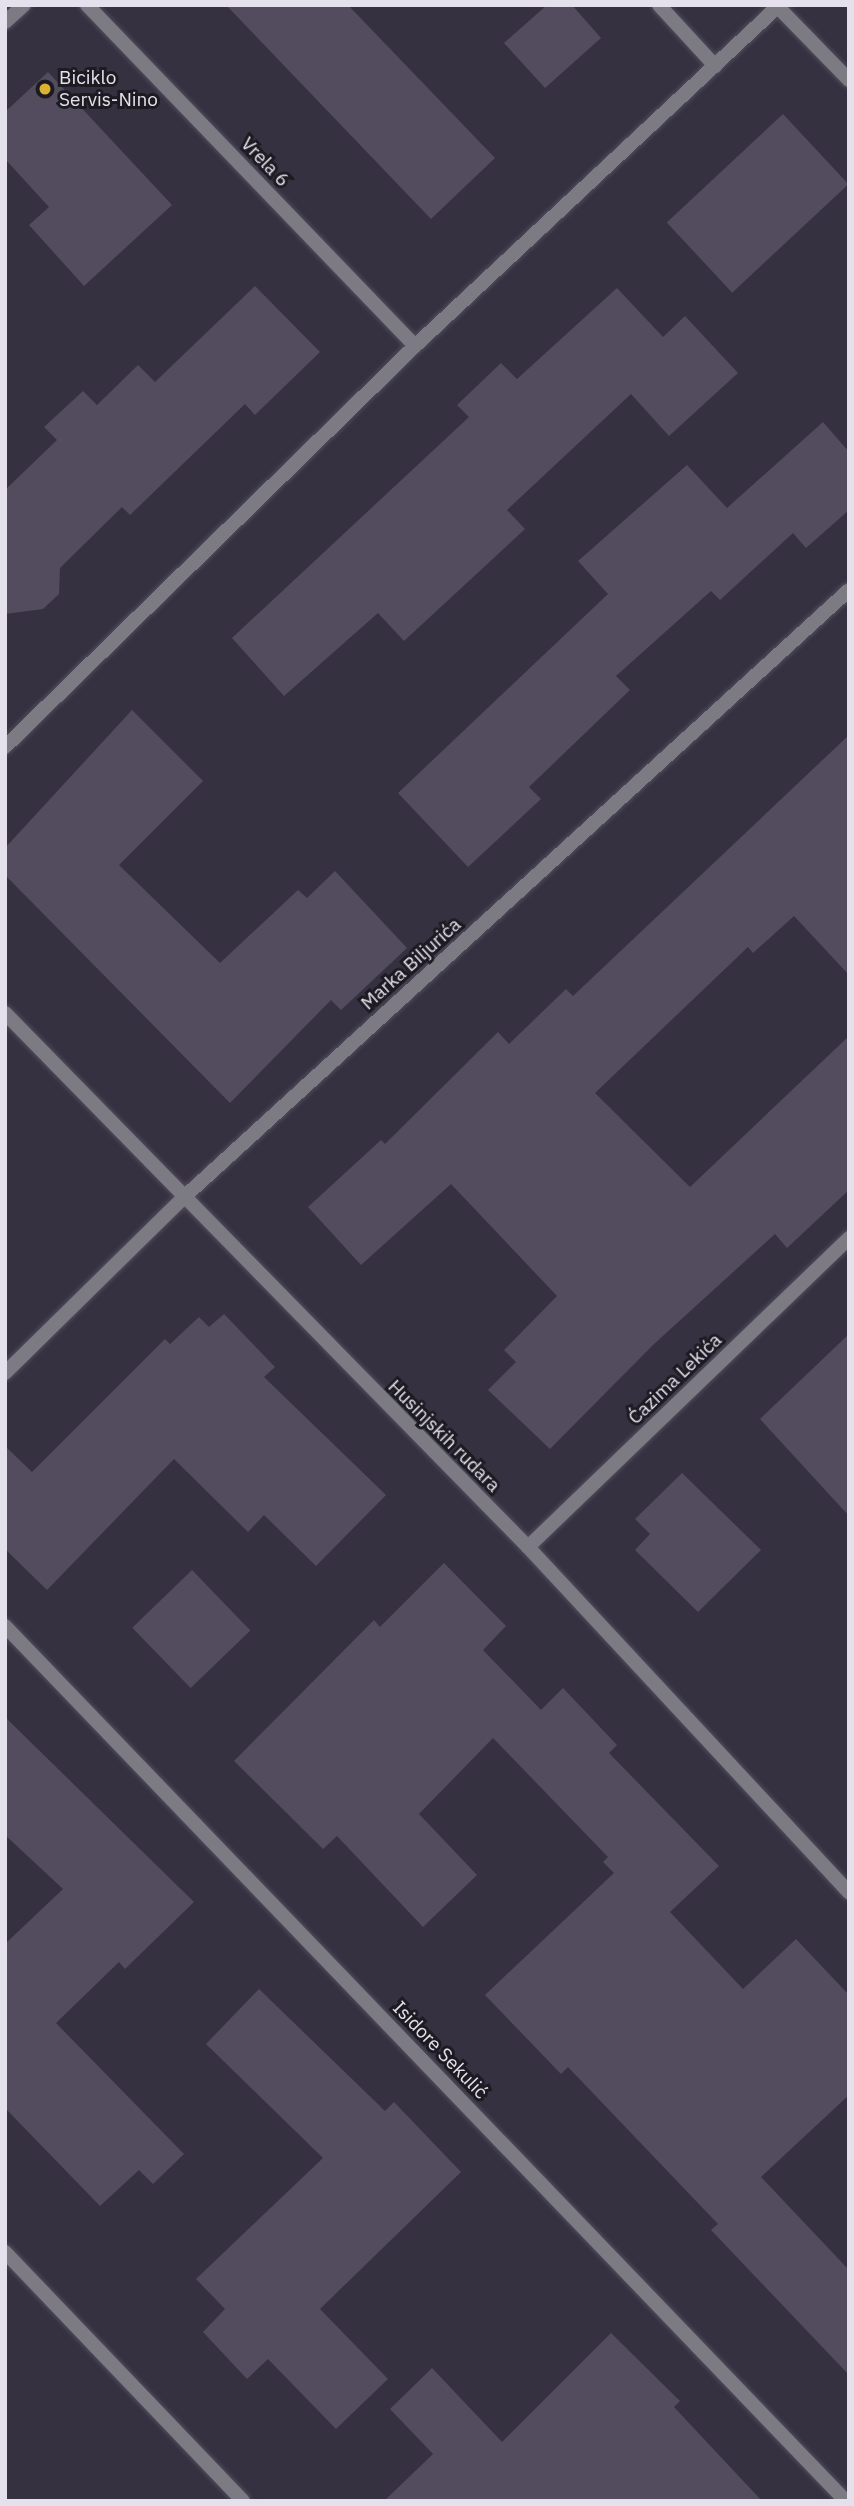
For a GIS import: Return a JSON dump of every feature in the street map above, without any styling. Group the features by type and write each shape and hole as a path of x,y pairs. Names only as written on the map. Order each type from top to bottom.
{"street":[{"path":"5,22 24,5"},
{"name":"Vrela 6","path":"87,5 415,346"},
{"path":"659,5 715,66"},
{"path":"5,747 415,346 778,6 849,80"},
{"name":"Marka Biljurića","path":"5,1373 182,1199 849,590"},
{"name":"Husinjskih rudara","path":"5,1013 182,1199 528,1547 849,1893"},
{"name":"Ćazima Lekića","path":"528,1547 849,1238"},
{"name":"Isidore Sekulić","path":"5,1626 846,2501"},
{"path":"5,2252 243,2501"}],"building":[{"path":"226,5 348,5 495,158 431,219"},
{"path":"547,5 572,5 601,38 545,88 504,43"},
{"path":"48,72 172,205 84,286 29,225 49,207 5,159 5,112"},
{"path":"783,114 848,184 732,293 667,222"},
{"path":"255,286 320,352 255,415 245,404 130,515 122,507 60,568 59,594 43,609 5,614 5,490 57,440 44,427 83,391 97,405 138,365 155,382"},
{"path":"617,288 663,337 685,316 738,373 669,436 631,394 507,510 525,529 404,641 378,613 284,696 232,638 469,417 457,405 501,363 517,379"},
{"path":"823,422 849,452 849,510 806,548 793,533 720,600 711,591 616,676 630,690 529,787 541,799 468,867 398,793 608,594 578,561 687,465 727,508"},
{"path":"132,710 203,781 119,865 220,963 298,890 307,898 335,871 407,948 341,1010 331,1000 230,1103 5,875 5,848"},
{"path":"849,735 849,975 794,916 753,953 748,947 595,1093 690,1187 849,1036 849,1190 787,1248 775,1234 653,1345 550,1449 488,1390 516,1362 504,1350 557,1296 451,1184 361,1265 308,1207 381,1140 385,1144 498,1032 509,1044 566,989 573,996"},
{"path":"224,1314 275,1367 264,1377 386,1495 316,1566 264,1515 248,1532 174,1459 47,1590 5,1549 5,1446 32,1472 165,1339 170,1344 199,1317 209,1327"},
{"path":"849,1334 849,1516 760,1419"},
{"path":"682,1473 761,1550 698,1612 635,1550 650,1534 635,1519"},
{"path":"444,1563 506,1626 483,1650 541,1710 563,1688 617,1745 609,1753 719,1866 670,1912 743,1989 796,1939 849,1995 849,2095 761,2177 849,2270 849,2375 711,2230 718,2224 568,2067 561,2074 485,1995 614,1873 603,1862 608,1857 493,1738 419,1814 477,1875 423,1927 337,1836 323,1849 234,1761 374,1620 380,1627"},
{"path":"192,1570 250,1630 191,1688 132,1628"},
{"path":"5,1717 194,1902 125,1969 119,1962 56,2023 184,2154 153,2184 139,2170 100,2206 5,2108 5,1944 63,1889 5,1835"},
{"path":"259,1989 385,2111 394,2102 461,2172 320,2309 388,2379 336,2429 268,2359 247,2379 203,2332 225,2309 196,2279 323,2158 206,2044"},
{"path":"611,2333 680,2401 674,2407 762,2501 384,2501 433,2454 390,2409 432,2368 502,2442"}],"place":[{"name":"Biciklo Servis-Nino","path":"45,89"}]}
